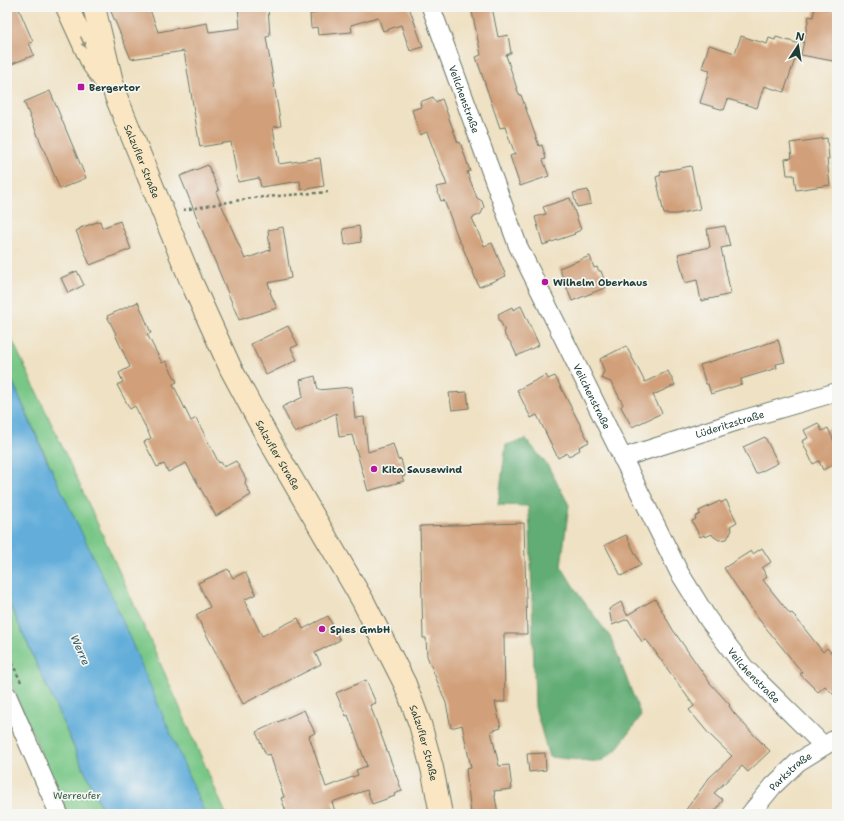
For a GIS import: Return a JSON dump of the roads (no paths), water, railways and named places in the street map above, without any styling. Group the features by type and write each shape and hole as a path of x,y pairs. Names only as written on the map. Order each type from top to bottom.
{"main road":[{"name":"Salzufler Straße","path":"67,7 93,64 114,94"},
{"name":"Salzufler Straße","path":"94,7 114,94 191,282 231,369 268,438 363,601 405,684 420,724 432,768 441,814"}],"street":[{"name":"Veilchenstraße","path":"431,7 518,246 679,572 708,619 744,667 830,742"},
{"name":"Lüderitzstraße","path":"622,458 738,420 837,392"},
{"path":"7,695 59,814"},
{"name":"Parkstraße","path":"750,814 773,786 798,762 830,742"}],"water":[{"name":"Werre","path":"7,369 44,454 111,594 205,814 104,814 7,598"}],"place":[{"name":"Bergertor","path":"81,87"},
{"name":"Wilhelm Oberhaus","path":"545,282"},
{"name":"Kita Sausewind","path":"374,469"},
{"name":"Spies GmbH","path":"322,629"}],"park label":[{"name":"Werreufer","path":"77,795"}]}
